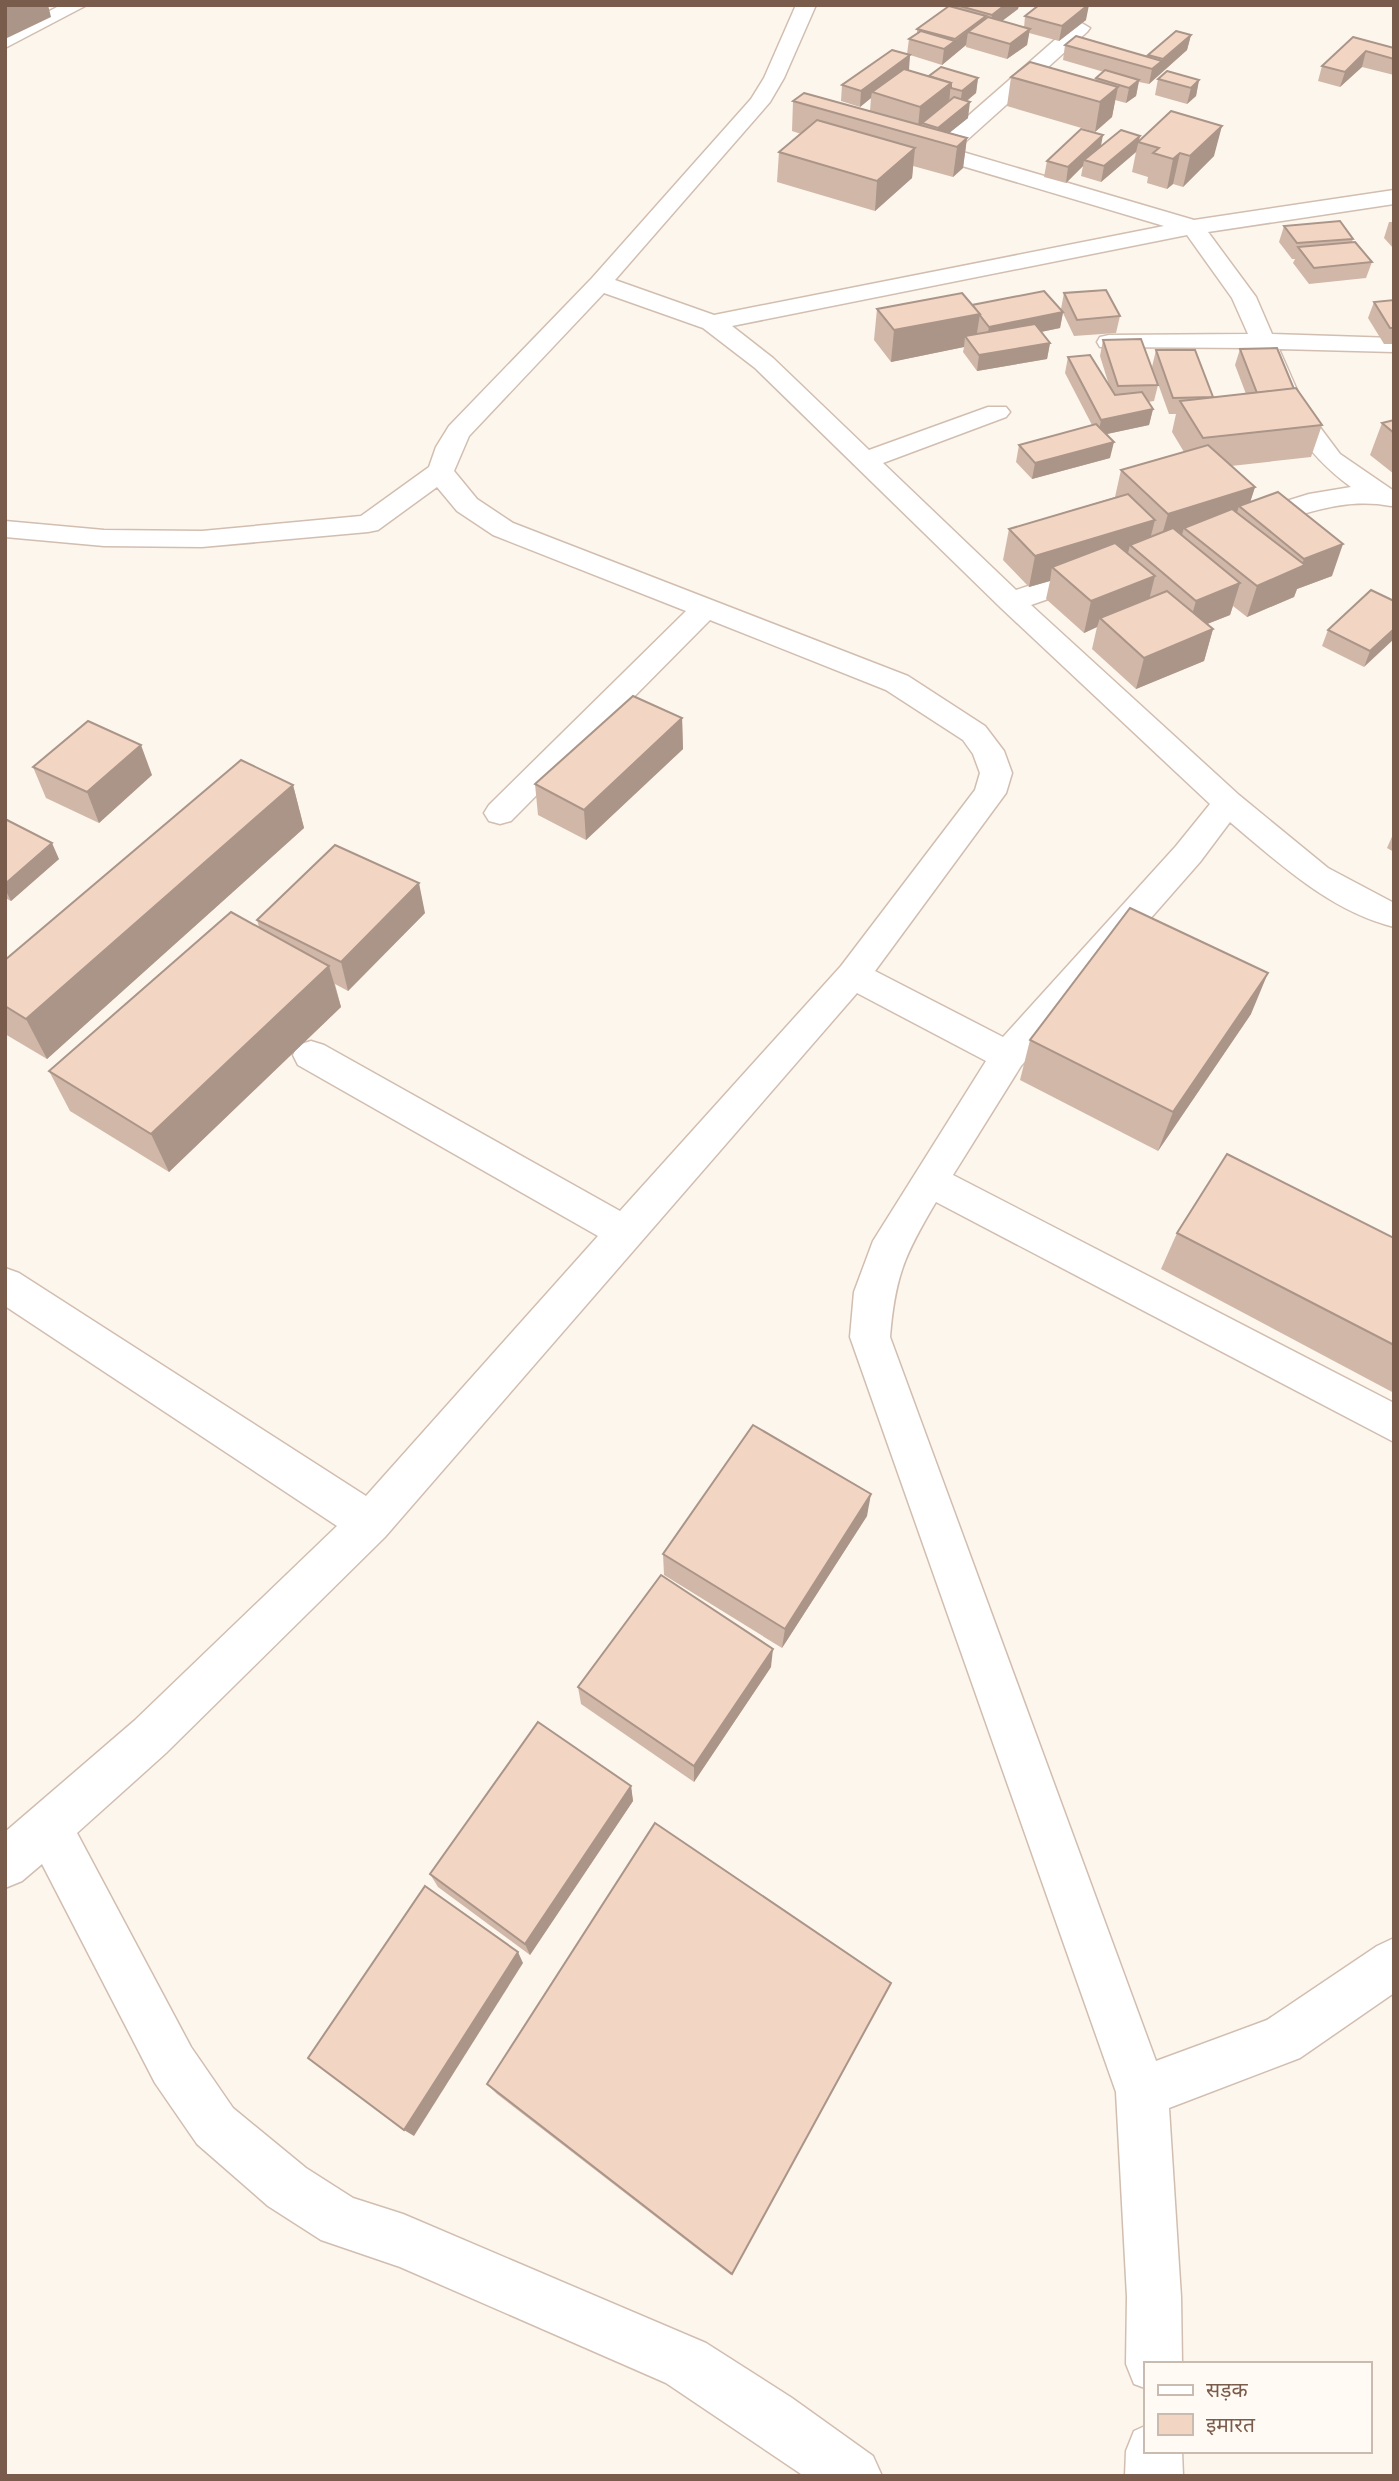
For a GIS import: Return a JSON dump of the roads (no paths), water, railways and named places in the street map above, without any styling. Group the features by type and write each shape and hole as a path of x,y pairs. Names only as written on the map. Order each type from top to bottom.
{"street":[{"path":"5,42 77,5"},
{"path":"5,529 103,538 202,539 368,524 441,471 449,447 458,432 600,283 759,102 774,78 806,5"},
{"path":"940,152 1080,29"},
{"path":"759,102 785,109"},
{"path":"888,137 1193,227 1244,297 1292,407 1314,438 1331,460 1386,497"},
{"path":"712,323 1193,227 1394,197"},
{"path":"600,283 712,323 764,363 1011,602 1280,850 1316,876 1382,912 1394,915"},
{"path":"1109,342 1262,341 1394,345"},
{"path":"864,461 997,412"},
{"path":"6,1863 150,1737 370,1523 853,975 990,793 996,773 988,751 974,733 898,683 503,530 471,511 452,492 441,471"},
{"path":"1227,529 1301,505 1386,497"},
{"path":"1011,602 1126,563"},
{"path":"500,813 706,607"},
{"path":"1154,2362 1154,2297 1142,2092 870,1337 874,1292 892,1241 1009,1056 1188,854 1228,803"},
{"path":"853,975 1009,1056"},
{"path":"311,1055 625,1232"},
{"path":"930,1181 1394,1424"},
{"path":"5,1285 370,1523"},
{"path":"48,1827 173,2065 215,2126 287,2187 340,2221 403,2242 686,2363 772,2418 853,2476"},
{"path":"1142,2092 1282,2040 1394,1963"},
{"path":"1154,2453 1154,2476"}]}
